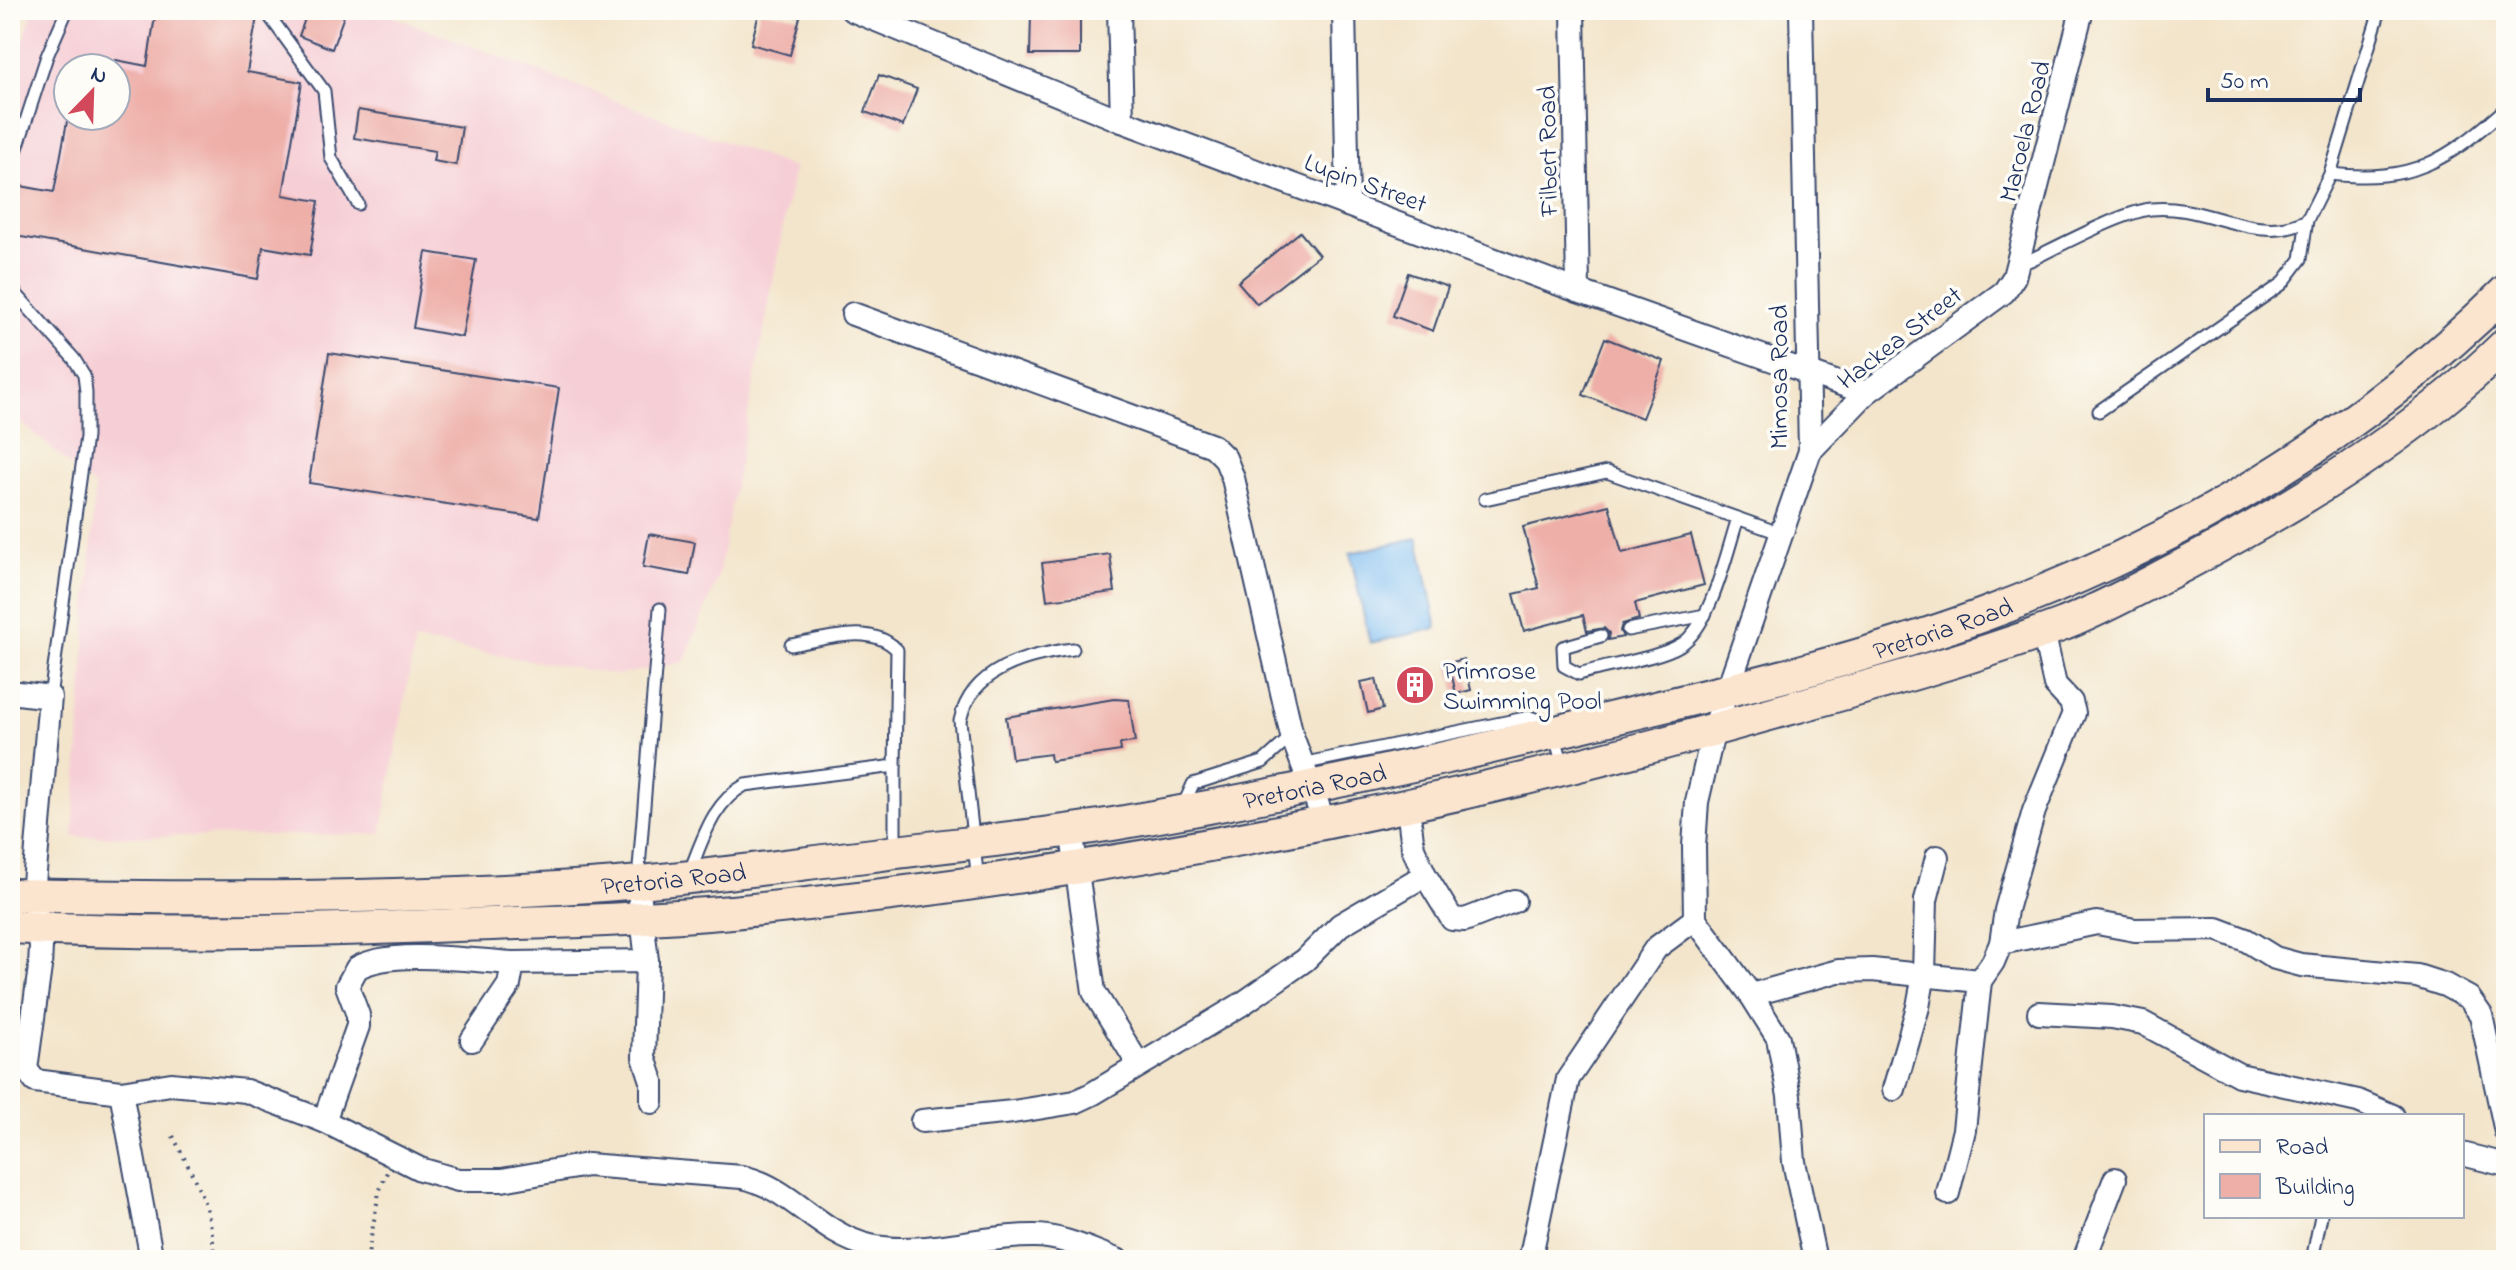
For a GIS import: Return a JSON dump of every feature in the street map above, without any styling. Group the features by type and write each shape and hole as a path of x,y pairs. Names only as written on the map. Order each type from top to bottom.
{"main road":[{"name":"Pretoria Road","path":"22,895 327,896 687,878 973,843 1182,810 1305,777 1554,732 1728,692 1979,616 2093,571 2151,543 2267,478 2358,417 2506,291"},
{"name":"Pretoria Road","path":"23,928 95,932 289,932 418,943 642,915 723,913 1075,867 1325,824 1564,771 2071,621 2169,572 2290,505 2349,467 2447,396 2506,344"},
{"path":"2151,543 2169,572"}],"street":[{"name":"Lupin Street","path":"852,10 1122,121 1578,291 1866,393"},
{"path":"1119,10 1122,121"},
{"path":"1344,10 1348,205"},
{"name":"Filbert Road","path":"1573,10 1578,291"},
{"name":"Mimosa Road","path":"1695,919 1697,802 1714,729 1810,451 1801,10"},
{"name":"Maroela Road","path":"2020,265 2082,10"},
{"name":"Hackea Street","path":"1810,451 1866,393 2004,292 2020,265"},
{"path":"853,314 1213,446 1221,453 1233,478 1292,736 1325,824"},
{"path":"1948,1193 1964,1130 1980,981 2001,943 2034,811 2074,713 2071,702 2055,685 2043,631"},
{"path":"10,692 50,697 22,895 23,928 41,946 28,1074 35,1081 121,1092 171,1084 246,1091 324,1121 436,1175 471,1181 587,1165 742,1177 777,1191 835,1235 872,1246 903,1248 1036,1236 1117,1260"},
{"path":"1408,807 1413,848 1425,875 1452,919 1465,920 1514,901"},
{"path":"1071,829 1094,992 1139,1065"},
{"path":"1894,1089 1911,1037 1924,974 1926,900 1937,857"},
{"path":"922,1121 1075,1102 1242,1004 1305,960 1340,925 1425,875"},
{"path":"638,882 647,961 644,1045 652,1102"},
{"path":"1530,1260 1568,1079 1656,948 1695,919 1751,995 1778,1038 1789,1096 1794,1162 1815,1260"},
{"path":"2001,943 2097,923 2135,930 2217,929 2246,940 2275,958 2301,965 2417,976 2445,985 2477,1005 2494,1064 2506,1132"},
{"path":"324,1121 358,1026 358,1015 347,986 353,973 372,962 418,943 513,963 647,961"},
{"path":"472,1040 509,985 513,963"},
{"path":"1751,995 1838,971 1924,974 1980,981"},
{"path":"2039,1013 2112,1017 2143,1023 2239,1075 2358,1101 2388,1114"},
{"path":"121,1092 152,1260"},
{"path":"2464,1154 2506,1165"},
{"path":"2084,1260 2115,1179"}],"lane":[{"path":"10,170 47,56 67,10"},
{"path":"265,10 324,91 331,158 358,204"},
{"path":"2099,411 2282,284 2301,259 2307,220 2330,174 2380,10"},
{"path":"2330,174 2372,179 2415,170 2461,147 2506,108"},
{"path":"2020,265 2147,209 2171,208 2274,232 2307,220"},
{"path":"10,287 74,359 84,375 86,437 50,697"},
{"path":"1485,499 1607,472 1782,534"},
{"path":"1601,636 1563,647 1564,666 1579,674 1679,646 1693,635 1705,615 1738,518"},
{"path":"638,882 660,609"},
{"path":"1628,630 1705,615"},
{"path":"791,645 862,634 888,640 897,650 895,852"},
{"path":"978,881 960,721 964,699 987,676 1038,654 1073,649"},
{"path":"1554,732 1564,771"},
{"path":"1182,810 1193,784 1263,762 1292,736"},
{"path":"687,878 717,808 727,795 745,785 895,766"},
{"path":"2312,1260 2321,1218"}],"path":[{"path":"173,1136 204,1198 214,1228 214,1260"},
{"path":"367,1260 379,1192 393,1155"}],"shaded area":[{"path":"33,10 376,10 794,168 718,577 684,662 618,675 415,641 381,834 73,837 95,487 10,412 10,84"}],"water":[{"path":"1418,538 1437,628 1370,643 1350,553"}],"building":[{"path":"156,10 233,10 257,17 247,72 302,82 283,195 319,201 310,255 263,247 258,279 10,235 15,185 54,192 65,132 132,132 132,63 147,66"},
{"path":"308,10 346,10 332,49 299,36"},
{"path":"760,10 800,17 790,55 751,44"},
{"path":"1031,14 1080,15 1080,55 1030,55"},
{"path":"879,75 917,89 903,126 865,112"},
{"path":"358,110 462,127 456,165 433,161 435,151 354,138"},
{"path":"1300,232 1319,255 1257,304 1238,282"},
{"path":"426,252 476,260 462,337 413,328"},
{"path":"1408,273 1448,287 1433,331 1393,316"},
{"path":"1605,338 1664,361 1642,418 1583,395"},
{"path":"329,353 559,388 539,518 309,483"},
{"path":"1609,505 1622,553 1691,535 1704,585 1635,603 1639,619 1622,624 1620,631 1623,637 1608,640 1609,633 1604,628 1587,631 1583,615 1524,631 1514,594 1539,588 1523,527"},
{"path":"649,534 695,542 689,575 643,567"},
{"path":"1110,554 1115,592 1047,600 1042,563"},
{"path":"1464,659 1471,690 1456,694 1449,663"},
{"path":"1376,679 1383,709 1368,713 1361,682"},
{"path":"1114,699 1129,700 1135,742 1120,744 1121,751 1051,761 1050,754 1012,759 1006,717"}],"place":[{"name":"Primrose Swimming Pool","path":"1415,685"}]}
